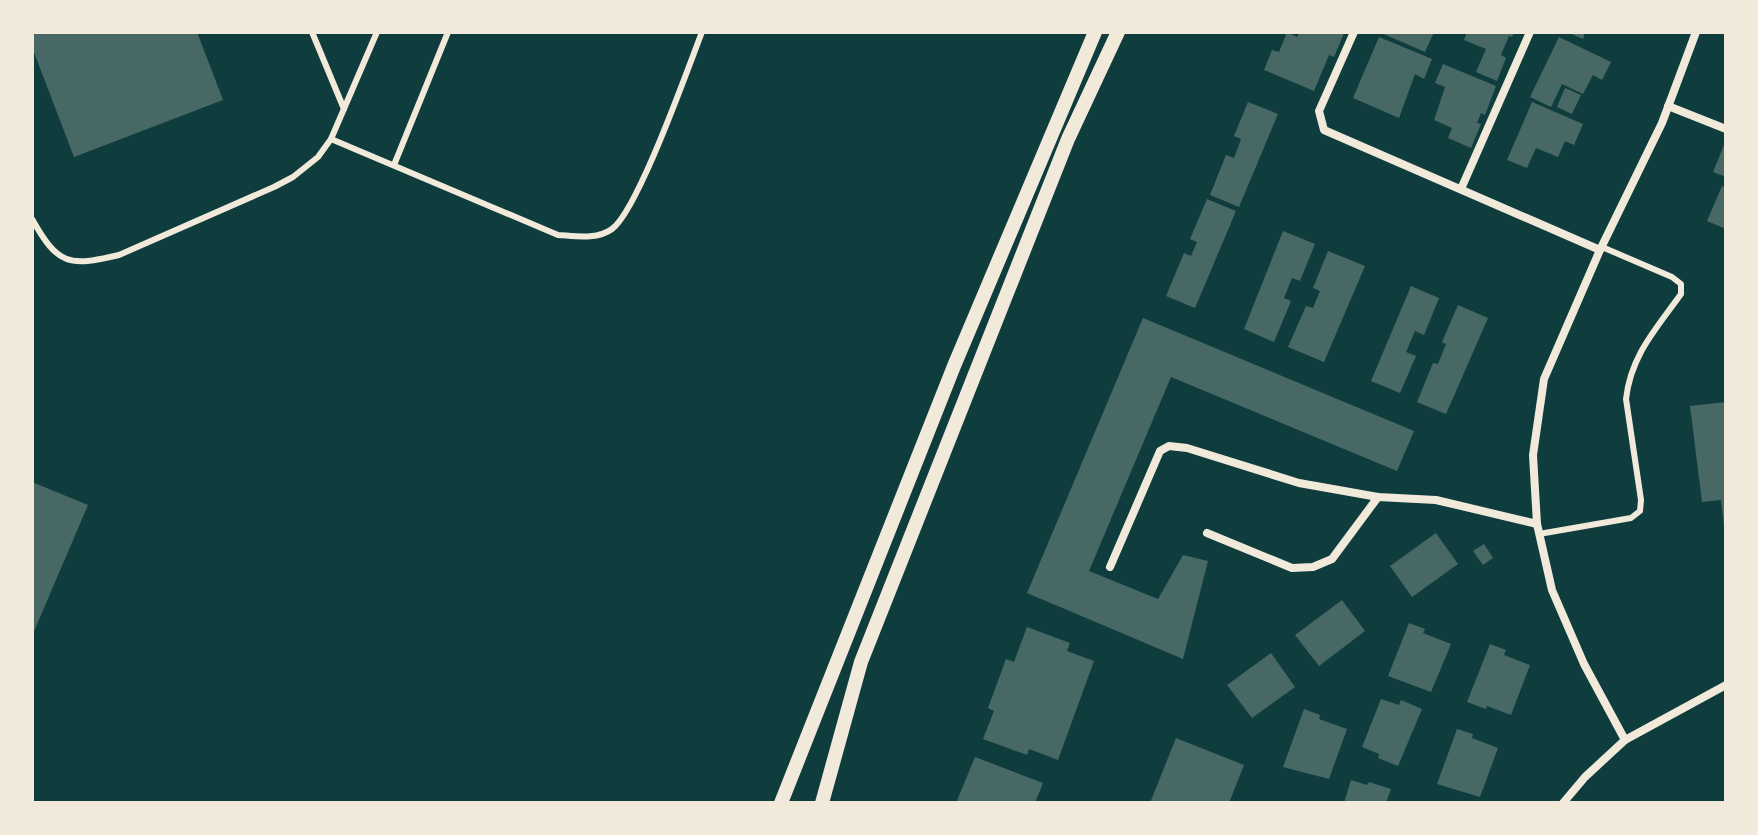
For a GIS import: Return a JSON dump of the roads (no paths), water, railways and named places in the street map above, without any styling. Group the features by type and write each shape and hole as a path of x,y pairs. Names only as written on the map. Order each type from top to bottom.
{"street":[{"path":"781,803 954,366 1095,32"},
{"path":"822,803 861,662 1068,139 1118,32"},
{"path":"1354,32 1319,111 1324,130 1601,249"},
{"path":"1461,189 1530,32"},
{"path":"1625,740 1584,664 1552,590 1538,529 1533,455 1544,379 1668,106 1696,32"},
{"path":"1668,106 1726,129"},
{"path":"1110,567 1160,451 1169,446 1187,448 1299,483 1378,497 1436,500 1538,529"},
{"path":"1207,533 1292,568 1313,567 1332,559 1378,497"},
{"path":"1563,803 1585,777 1625,740 1726,685"}],"lane":[{"path":"312,32 344,109"},
{"path":"32,219 53,252 89,262 119,255 293,177 318,157 331,139 377,32"},
{"path":"394,165 448,32"},
{"path":"331,139 558,235 587,237 612,229 632,205 702,32"},
{"path":"1538,529 1631,518 1640,511 1626,399 1628,384 1632,366 1681,294 1681,284 1672,277 1601,249"}]}
